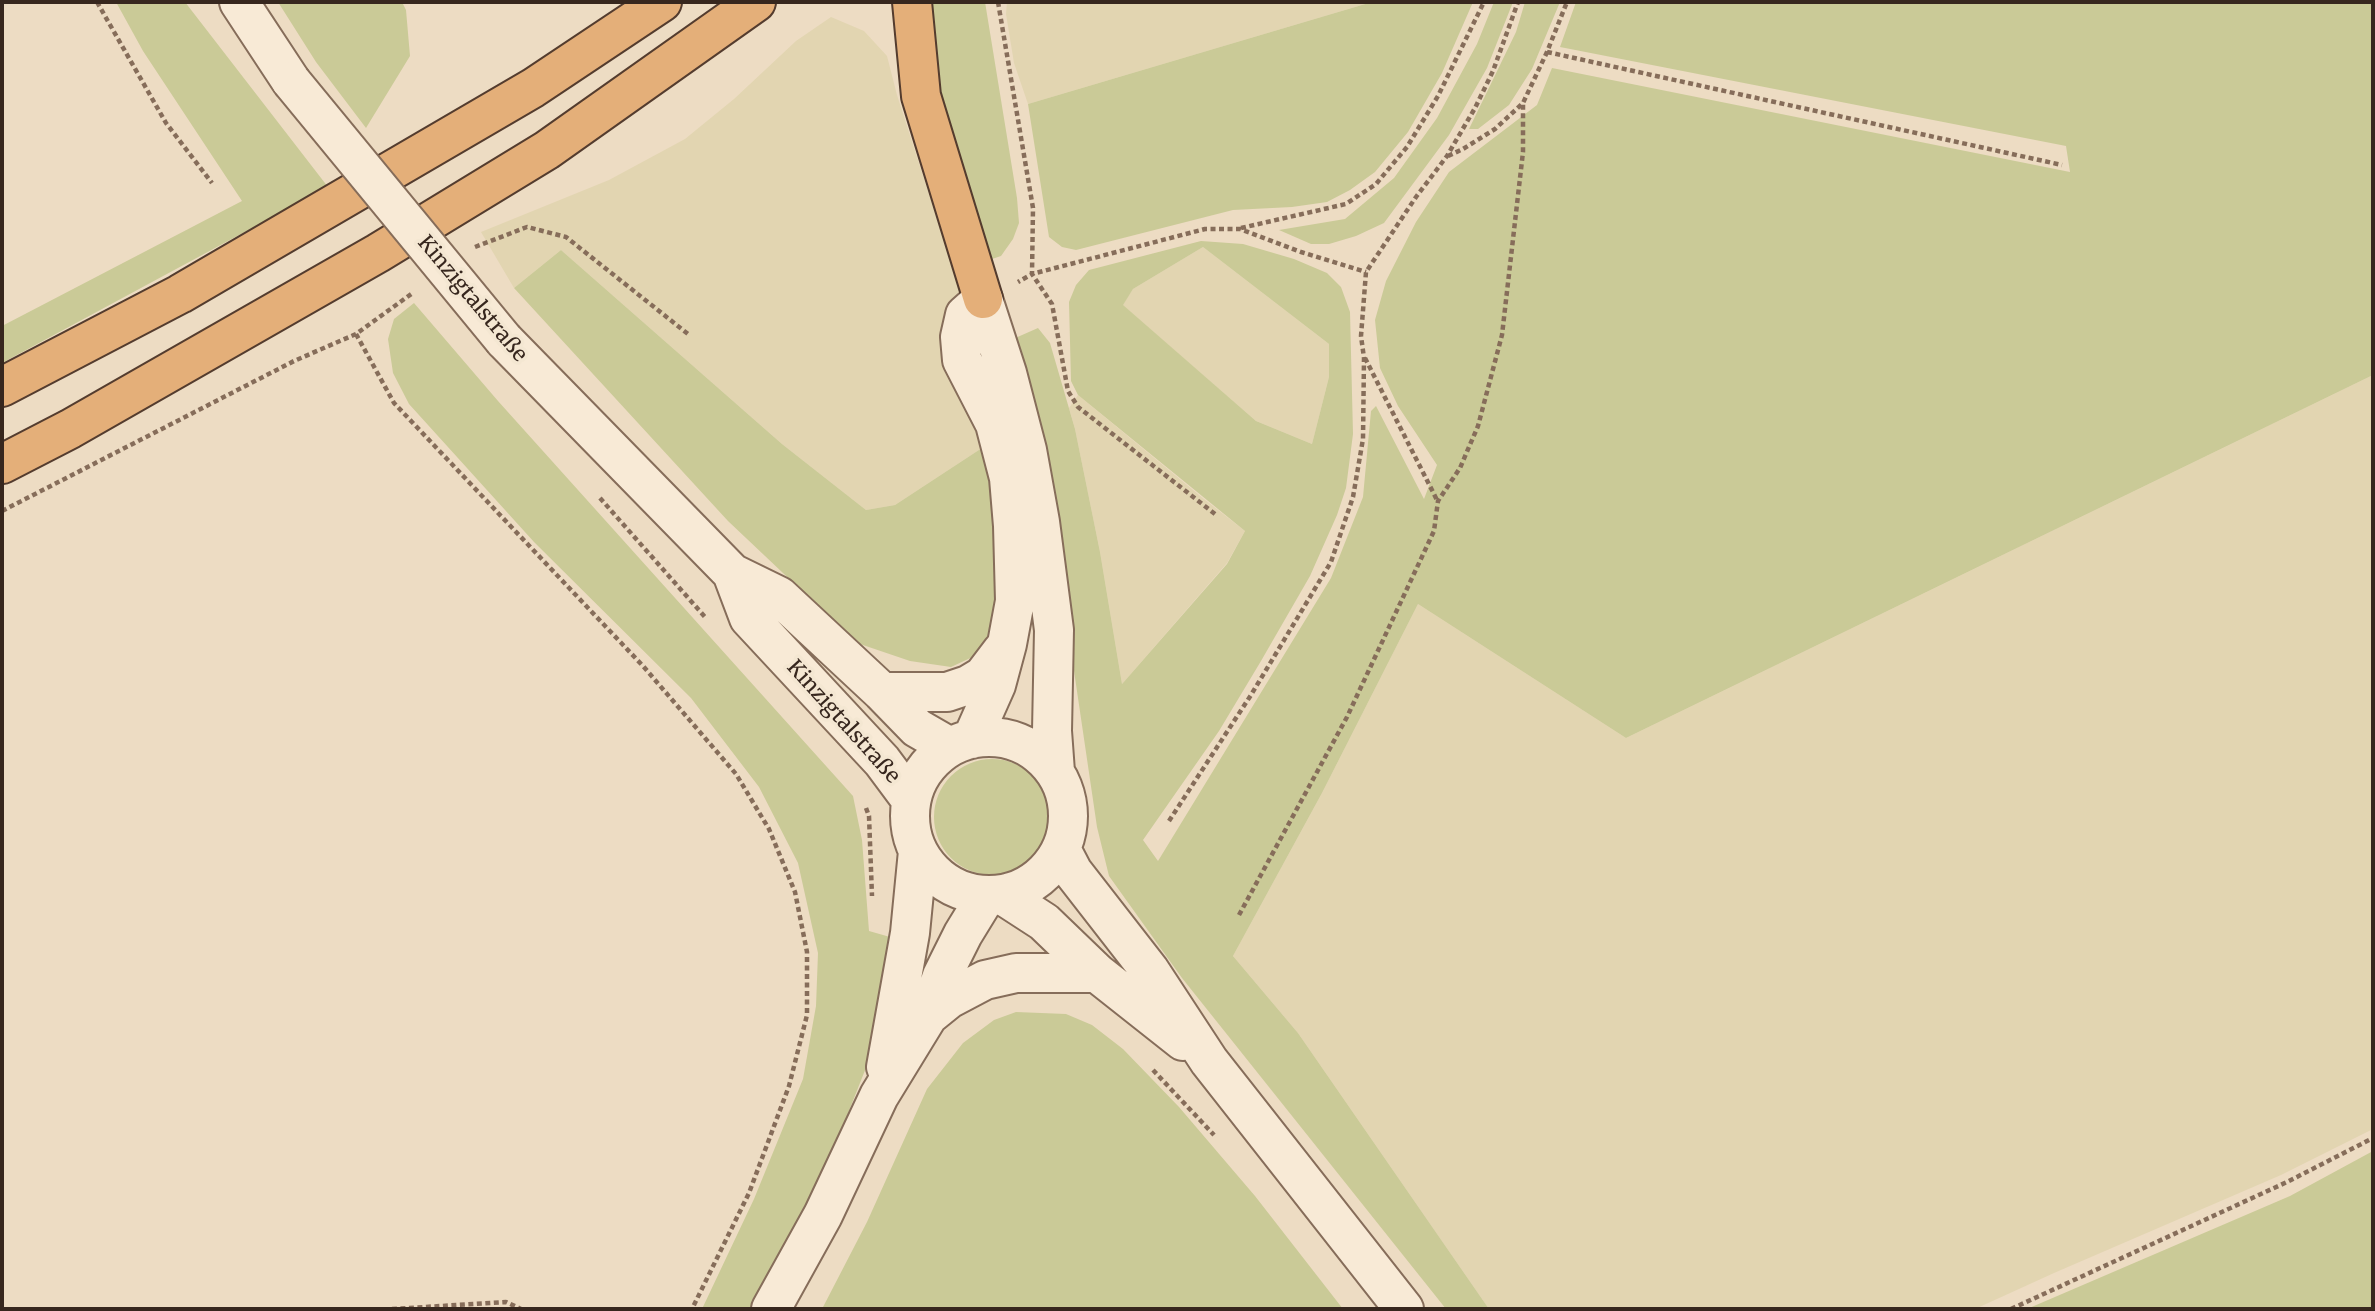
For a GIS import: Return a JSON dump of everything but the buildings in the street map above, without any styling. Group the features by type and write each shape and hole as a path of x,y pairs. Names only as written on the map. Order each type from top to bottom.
{"highway":[{"path":"2,387 180,294 474,123 533,88 662,2"},
{"path":"2,464 70,429 366,260 547,150 756,2"},
{"path":"912,2 921,96 983,299"}],"street":[{"name":"Kinzigtalstraße","path":"239,2 291,81 504,340 732,573 779,596 917,728 961,743"},
{"path":"961,743 996,685 1015,601 1009,478 995,424 961,360 960,337 965,315 983,299 1024,437 1040,522 1054,630 1052,731 1055,772"},
{"name":"Kinzigtalstraße","path":"732,573 749,618 882,761 911,800"},
{"path":"882,692 947,692 968,685 983,676 1007,644"},
{"path":"771,1309 823,1214 879,1096 928,1016 942,976 982,903 1000,894 1031,883 1049,869 1061,849 1067,830 1068,810 1064,790 1055,772 1039,755 1019,742 996,737 961,743 932,761 919,779 911,800 909,817 918,851 930,869 947,884 968,893 1000,894 1044,922 1097,973 1209,1061"},
{"path":"1061,849 1073,872 1150,971 1209,1061 1404,1309"},
{"path":"879,1096 910,933 918,851"},
{"path":"928,1016 948,999 985,980 1016,973 1097,973"}],"path":[{"path":"97,2 166,123 212,183"},
{"path":"998,2 1033,208 1032,274 1052,304 1068,391 1078,407 1215,514"},
{"path":"983,299 1032,274 1205,229 1240,229 1346,204 1376,184 1407,147 1438,96 1484,2"},
{"path":"1169,821 1251,695 1331,562 1353,496 1363,439 1364,358 1360,336 1366,272 1447,156 1475,108 1493,71 1518,2"},
{"path":"1447,156 1494,129 1523,103 1567,2"},
{"path":"1547,52 2062,165"},
{"path":"1240,915 1347,717 1434,531 1438,501 1460,468 1478,426 1502,335 1523,152 1523,103"},
{"path":"479,244 527,227 566,237 688,334"},
{"path":"1240,229 1366,272"},
{"path":"2,511 294,361 356,334 394,403 643,666 736,774 769,829 795,892 807,952 807,1014 789,1086 749,1193 692,1309"},
{"path":"1364,358 1438,501"},
{"path":"595,492 705,617"},
{"path":"866,805 869,816 872,897"},
{"path":"1144,1060 1220,1141"},
{"path":"2011,1309 2287,1182 2373,1138"},
{"path":"392,1309 506,1302 521,1309"}],"shaded area":[{"path":"1007,2 1372,2 1028,104 1014,63 1006,14"},
{"path":"831,17 864,31 887,56 960,290 945,323 985,446 895,505 866,510 782,444 561,250 514,288 481,232 609,180 685,139 734,99 796,41"},
{"path":"1203,247 1329,344 1329,377 1312,444 1256,421 1122,305 1133,289"},
{"path":"2373,375 2373,1129 2281,1175 1975,1309 1489,1309 1298,1033 1233,956 1322,793 1418,604 1626,738"},
{"path":"1078,395 1245,531 1227,563 1122,684 1100,552 1069,408"}],"green space":[{"path":"116,2 185,2 328,187 2,363 2,326 242,201 143,51"},
{"path":"278,2 402,2 406,10 410,56 366,128 316,62"},
{"path":"922,2 985,2 1019,223 1013,239 1001,256 992,259 984,254 943,113"},
{"path":"1372,2 1473,2 1442,73 1408,132 1375,172 1327,202 1233,210 1076,250 1062,247 1049,237 1028,104"},
{"path":"1494,2 1513,2 1487,68 1449,135 1384,223 1356,236 1329,244 1311,244 1279,230 1345,219 1394,178 1437,118 1477,44"},
{"path":"1525,2 1560,2 1532,69 1509,105 1478,129 1469,129 1516,32"},
{"path":"1576,2 2373,2 2373,375 1626,738 1418,604 1322,793 1233,956 1298,1033 1489,1309 1446,1309 1182,978 1109,876 1097,827 1040,440 1013,339 1038,328 1050,343 1075,429 1100,552 1122,684 1227,564 1245,531 1078,395 1071,381 1069,302 1076,285 1089,270 1201,241 1243,244 1294,259 1327,273 1341,287 1350,312 1353,434 1346,488 1337,515 1310,576 1261,661 1219,731 1143,840 1158,861 1331,578 1363,497 1371,411 1376,406 1424,499 1437,465 1398,406 1380,368 1375,320 1386,281 1416,222 1449,172 1537,105 1552,68 2070,172 2066,146 1560,47","holes":["1203,247 1329,344 1329,377 1312,444 1256,421 1123,305 1133,289"]},
{"path":"561,250 782,444 866,510 895,505 985,446 1003,555 993,637 979,654 951,667 910,661 857,643 728,521 514,288"},
{"path":"414,303 498,401 853,796 862,840 869,931 897,939 871,1055 810,1198 754,1309 702,1309 754,1199 803,1079 816,1006 818,953 798,863 759,787 691,698 534,542 409,404 393,373 388,339 394,319"},
{"path":"992,759 1014,763 1033,776 1046,795 1050,817 1046,839 1033,858 1014,871 992,875 970,871 951,858 938,839 934,817 938,795 951,776 970,763"},
{"path":"1016,1012 1066,1014 1092,1025 1123,1049 1179,1107 1255,1196 1343,1309 822,1309 867,1222 927,1089 963,1043 994,1020"},
{"path":"2373,1151 2373,1309 2027,1309 2290,1196"}]}
